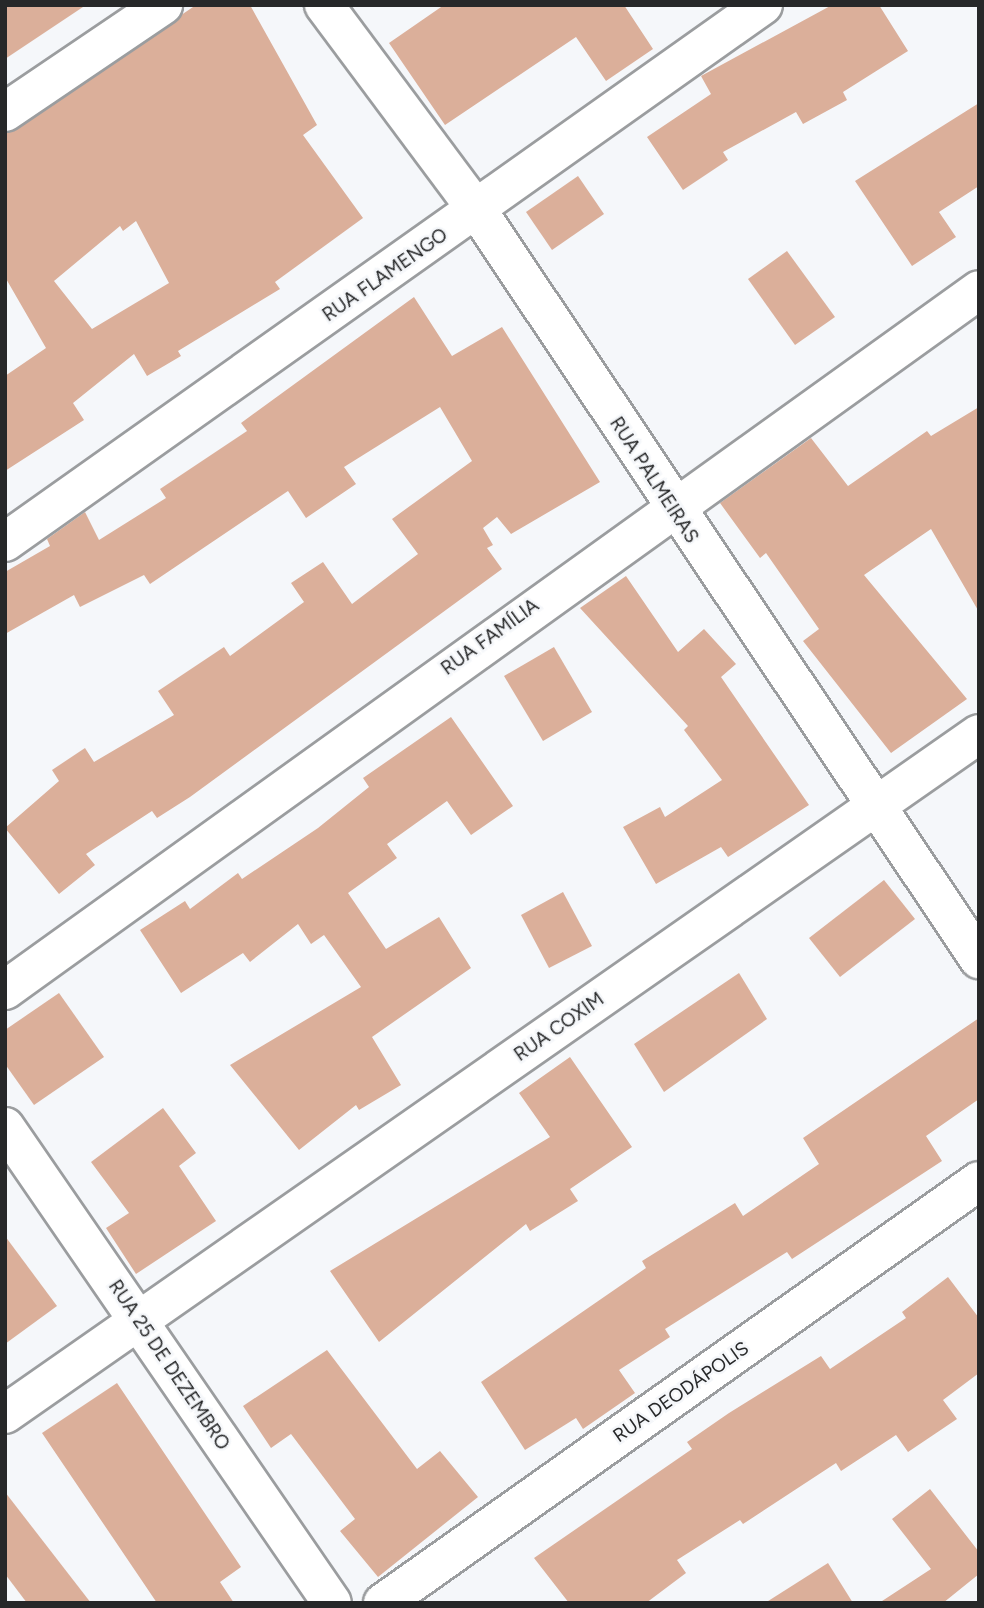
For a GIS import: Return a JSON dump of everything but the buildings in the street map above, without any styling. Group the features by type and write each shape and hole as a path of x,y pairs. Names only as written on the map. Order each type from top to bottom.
{"street":[{"path":"5,112 163,5"},
{"name":"RUA PALMEIRAS","path":"324,5 477,210 670,506 979,959"},
{"name":"RUA FLAMENGO","path":"5,542 763,5"},
{"name":"RUA FAMÍLIA","path":"5,990 670,506 979,290"},
{"name":"RUA COXIM","path":"5,1414 979,734"},
{"name":"RUA 25 DE DEZEMBRO","path":"5,1127 332,1603"},
{"name":"RUA DEODÁPOLIS","path":"383,1603 979,1181"}]}
